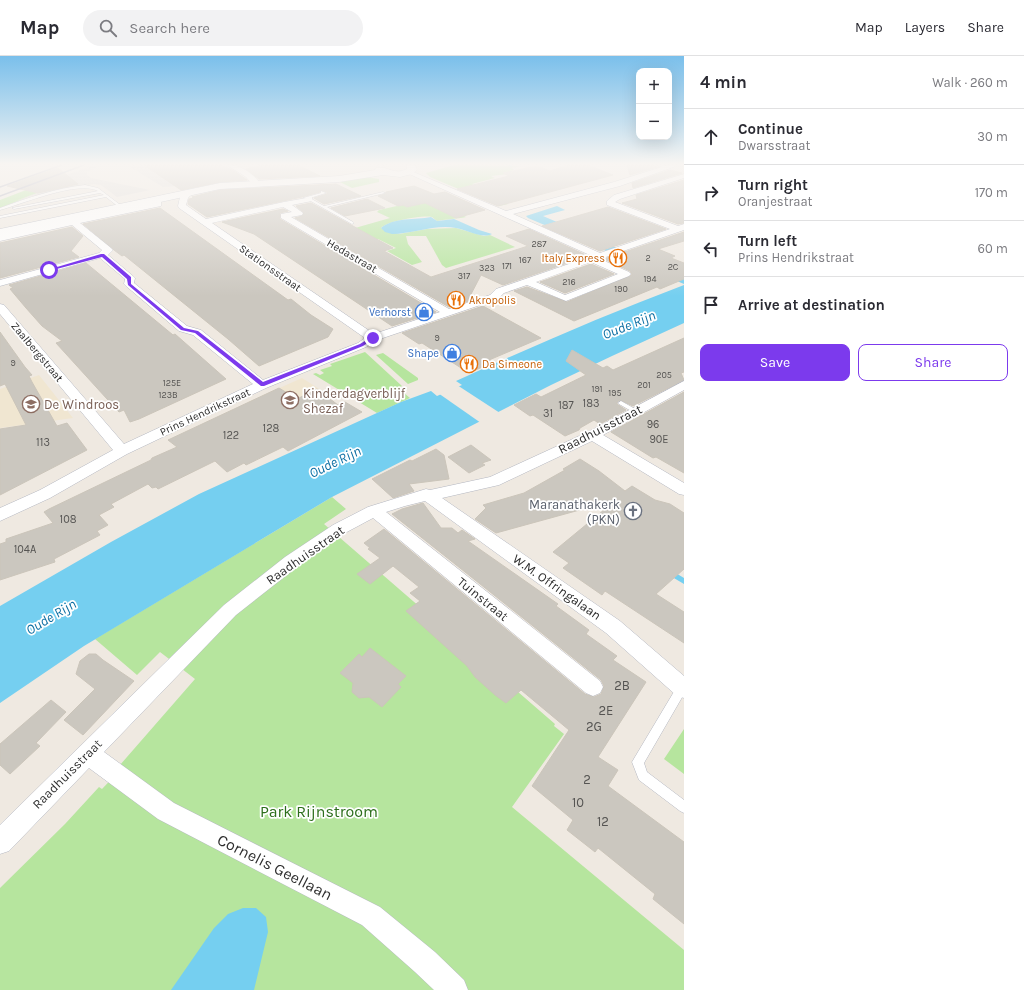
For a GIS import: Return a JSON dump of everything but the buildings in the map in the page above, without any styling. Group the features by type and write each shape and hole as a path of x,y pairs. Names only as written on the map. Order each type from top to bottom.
{"main road":[{"path":"0,230 106,209"},
{"path":"0,233 108,209"}],"street":[{"path":"0,238 136,209"},
{"name":"Stationsstraat","path":"186,209 373,338"},
{"path":"204,222 264,209"},
{"name":"Hedastraat","path":"292,209 299,213 284,216 449,313"},
{"path":"491,209 589,250 595,258 626,274 566,298 528,282"},
{"path":"504,214 524,209"},
{"path":"626,209 680,228"},
{"path":"0,283 102,255 108,250 73,222"},
{"name":"Prins Hendrikstraat","path":"0,515 46,494 122,451 262,384 362,345 373,338 494,297 500,291 680,228"},
{"path":"102,255 130,278 129,284 183,329 197,332 262,384"},
{"name":"Zaalbergstraat","path":"0,307 122,451"},
{"name":"Raadhuisstraat","path":"0,842 230,610 291,562 339,529 374,511 402,501 426,494 473,487 494,481 593,435 684,385"},
{"path":"593,435 684,490"},
{"name":"W.M. Offringalaan","path":"426,494 613,626 683,688"},
{"name":"Tuinstraat","path":"374,511 593,687"},
{"name":"Cornelis Geellaan","path":"88,754 166,811 371,916 425,962 454,990"}],"lane":[{"path":"0,214 24,209"},
{"path":"0,217 33,209"},
{"path":"325,209 352,223"},
{"path":"621,403 636,411"},
{"name":"W.M. Offringalaan","path":"683,688 638,762 643,776 684,807"}],"shaded area":[{"name":"De Windroos","path":"39,375 73,418 0,428 0,389"},
{"name":"Kinderdagverblijf Shezaf","path":"302,378 332,397 283,422 273,420 248,402"}],"green space":[{"path":"385,209 448,209 466,217 437,221 432,217 413,218 391,223 381,228 399,234 427,229 456,228 484,236 490,235 515,247 446,268 442,265 426,236 406,236 408,244 422,262 412,265 387,251 396,248 378,239 369,241 348,230 390,218 377,212"},
{"path":"365,352 402,386 398,388 410,398 377,413 313,374 316,373 320,375 324,373 320,370 332,366 330,364"},
{"path":"383,353 418,378 418,380 408,384 376,355"},
{"name":"Park Rijnstroom","path":"332,497 346,509 324,524 555,724 554,726 564,734 512,807 684,950 684,990 0,990 0,888 65,824 99,787 102,789 123,767 120,765 195,679 160,652 137,675 95,639"},
{"path":"684,729 684,774 664,759"}],"water":[{"path":"549,209 562,209 565,210 543,216 684,277 684,284 528,218 526,216"},
{"path":"431,217 437,221 454,219 492,234 479,235 456,228 440,227 392,234 385,232 381,228 386,224 398,220"},
{"name":"Oude Rijn","path":"684,285 684,323 551,385 332,497 84,646 0,703 0,606 111,542 199,494 401,402 431,391 437,396 462,385 456,381 484,368 598,319"},
{"path":"243,908 256,908 266,917 268,932 254,990 171,990 214,928 228,914"}],"pier":[{"path":"457,385 500,413 481,423 438,393"}],"waterway":[{"path":"669,572 684,581"}],"place":[{"name":"Italy Express","path":"618,258"},
{"name":"Akropolis","path":"456,300"},
{"name":"Verhorst","path":"424,312"},
{"name":"Shape","path":"452,353"},
{"name":"Da Simeone","path":"469,364"},
{"name":"Kinderdagverblijf Shezaf","path":"290,400"},
{"name":"De Windroos","path":"31,404"},
{"name":"Maranathakerk (PKN)","path":"633,511"}],"route":[{"path":"49,270 102,255 130,278 129,284 183,329 197,332 262,384 362,345 373,338"}]}
